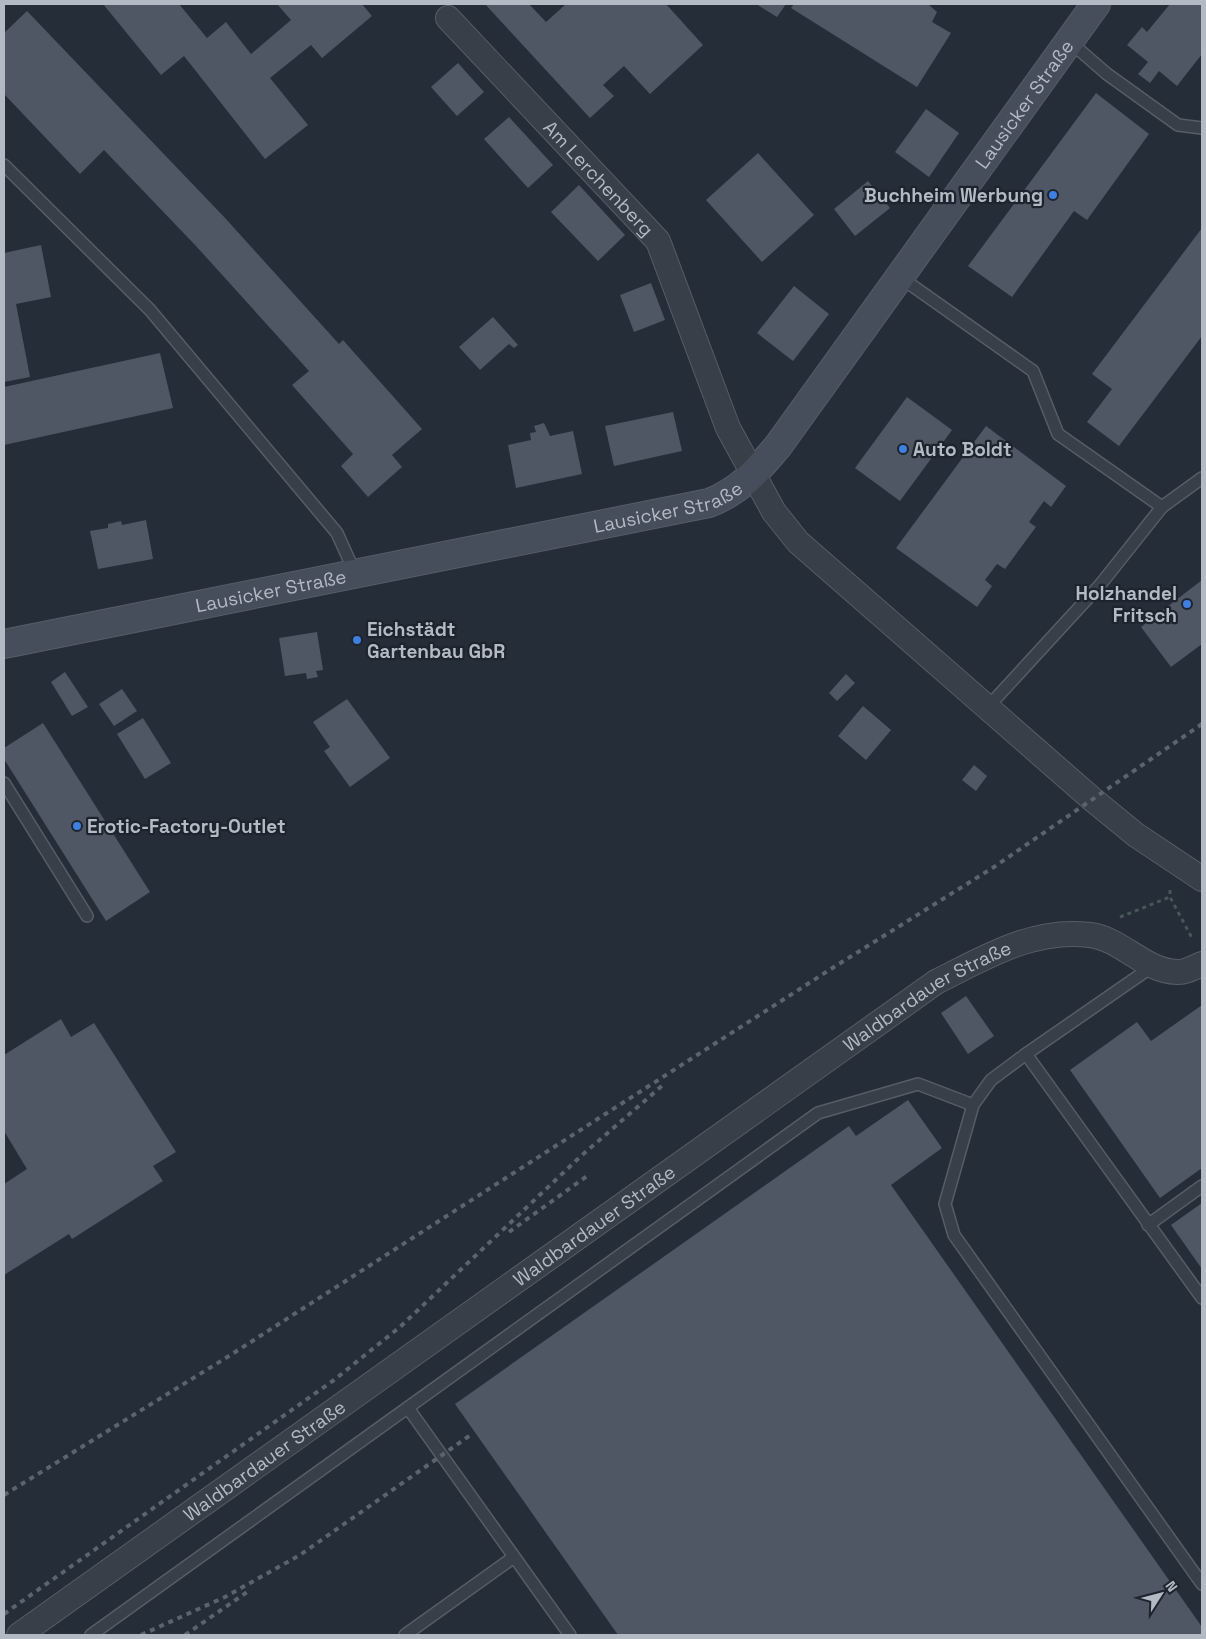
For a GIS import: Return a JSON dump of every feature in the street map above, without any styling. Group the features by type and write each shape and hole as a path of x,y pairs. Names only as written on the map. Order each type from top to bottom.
{"main road":[{"name":"Lausicker Straße","path":"4,644 709,503 725,497 752,477 778,446 898,276 1096,4"}],"street":[{"name":"Am Lerchenberg","path":"448,18 658,241 728,428 752,477 774,512 798,542 987,708 1136,835 1202,879"},
{"name":"Waldbardauer Straße","path":"19,1635 936,982 1012,944 1052,934 1092,935 1107,940 1153,966 1178,973 1200,957"}],"lane":[{"path":"1069,41 1107,74 1178,125 1202,128"},
{"path":"4,166 150,310 337,533 355,573"},
{"path":"898,276 1033,371 1058,434 1162,507"},
{"path":"987,708 1100,585 1162,507 1202,478"},
{"path":"4,783 87,916"},
{"path":"1153,966 991,1080 973,1105 945,1204 954,1235 1200,1576"},
{"path":"1026,1054 1148,1226 1202,1298"},
{"path":"91,1635 818,1113 918,1084 973,1105"},
{"path":"1148,1226 1202,1186"},
{"path":"408,1408 570,1635"},
{"path":"405,1635 514,1557"}],"path":[{"path":"1174,860 1170,898 1200,957"},
{"path":"1107,940 1117,918 1170,898"}],"building":[{"path":"103,4 179,4 207,38 226,22 251,54 291,20 277,4 362,4 372,16 322,58 311,45 270,78 308,125 265,159 184,56 161,75"},
{"path":"485,4 529,4 546,22 566,4 666,4 703,45 650,94 624,66 603,85 614,96 590,118"},
{"path":"756,4 786,4 777,17"},
{"path":"794,4 928,4 937,12 932,22 951,33 917,87 791,8"},
{"path":"1170,4 1202,4 1202,54 1177,86 1159,71 1150,83 1138,74 1148,62 1127,45 1142,27 1147,32"},
{"path":"27,11 226,219 339,344 343,340 422,429 392,455 402,467 368,497 341,466 353,454 292,385 309,371 196,246 104,150 80,174 4,94 4,33"},
{"path":"458,63 484,92 457,116 431,87"},
{"name":"Buchheim Werbung","path":"1096,93 1149,134 1087,220 1074,211 1012,297 968,266"},
{"path":"926,109 959,133 929,177 895,152"},
{"path":"509,117 553,165 528,188 484,139"},
{"path":"758,153 814,215 762,262 706,200"},
{"path":"868,181 890,208 855,236 834,209"},
{"path":"579,185 625,235 598,261 551,212"},
{"path":"1202,228 1202,336 1119,446 1087,422 1112,389 1092,374"},
{"path":"41,245 51,297 16,304 30,377 4,382 4,253"},
{"path":"651,283 665,320 634,332 620,295"},
{"path":"794,286 829,314 793,361 757,333"},
{"path":"493,317 518,345 514,348 509,344 480,370 459,347"},
{"path":"160,353 173,408 4,445 4,387"},
{"name":"Auto Boldt","path":"907,397 952,430 900,501 855,468"},
{"path":"673,412 682,451 614,466 605,426"},
{"path":"544,423 550,436 573,431 582,474 516,488 508,445 531,440 530,433 536,432 534,426"},
{"path":"986,426 1066,486 1051,507 1044,501 1029,522 1036,527 1005,569 997,564 985,580 992,586 977,607 896,548"},
{"path":"146,520 153,559 98,569 90,531 108,528 108,524 121,521 122,525"},
{"name":"Holzhandel Fritsch","path":"1202,580 1202,644 1171,667 1141,627"},
{"path":"317,632 323,670 316,671 318,677 307,679 306,673 285,676 279,638"},
{"path":"65,672 88,707 72,716 51,682"},
{"path":"846,674 855,683 837,701 829,693"},
{"path":"122,689 137,711 114,726 99,704"},
{"path":"347,699 390,758 350,787 324,751 330,747 313,722"},
{"path":"863,706 891,730 866,760 838,736"},
{"path":"143,718 171,763 145,779 117,734"},
{"name":"Erotic-Factory-Outlet","path":"43,723 150,892 106,921 4,759 4,748"},
{"path":"974,765 987,776 976,791 962,780"},
{"path":"966,996 994,1036 968,1054 941,1013"},
{"path":"1202,1005 1202,1168 1160,1198 1070,1070 1137,1022 1151,1041"},
{"path":"61,1019 71,1037 94,1023 176,1152 153,1166 163,1181 72,1239 69,1234 4,1275 4,1184 27,1169 4,1131 4,1055"},
{"path":"908,1100 942,1148 891,1185 1202,1627 1202,1635 618,1635 455,1404 849,1126 856,1136"},
{"path":"1202,1203 1202,1269 1171,1225"}],"railway":[{"path":"4,1495 229,1356 834,967 994,867 1202,724"},
{"path":"4,1614 334,1380 400,1327 581,1156 663,1085"},
{"path":"509,1232 587,1176"},
{"path":"141,1635 225,1597 300,1555 472,1434"},
{"path":"185,1635 250,1590"}],"place":[{"name":"Buchheim Werbung","path":"1053,195"},
{"name":"Auto Boldt","path":"903,449"},
{"name":"Holzhandel Fritsch","path":"1187,604"},
{"name":"Eichstädt Gartenbau GbR","path":"357,640"},
{"name":"Erotic-Factory-Outlet","path":"77,826"}]}
